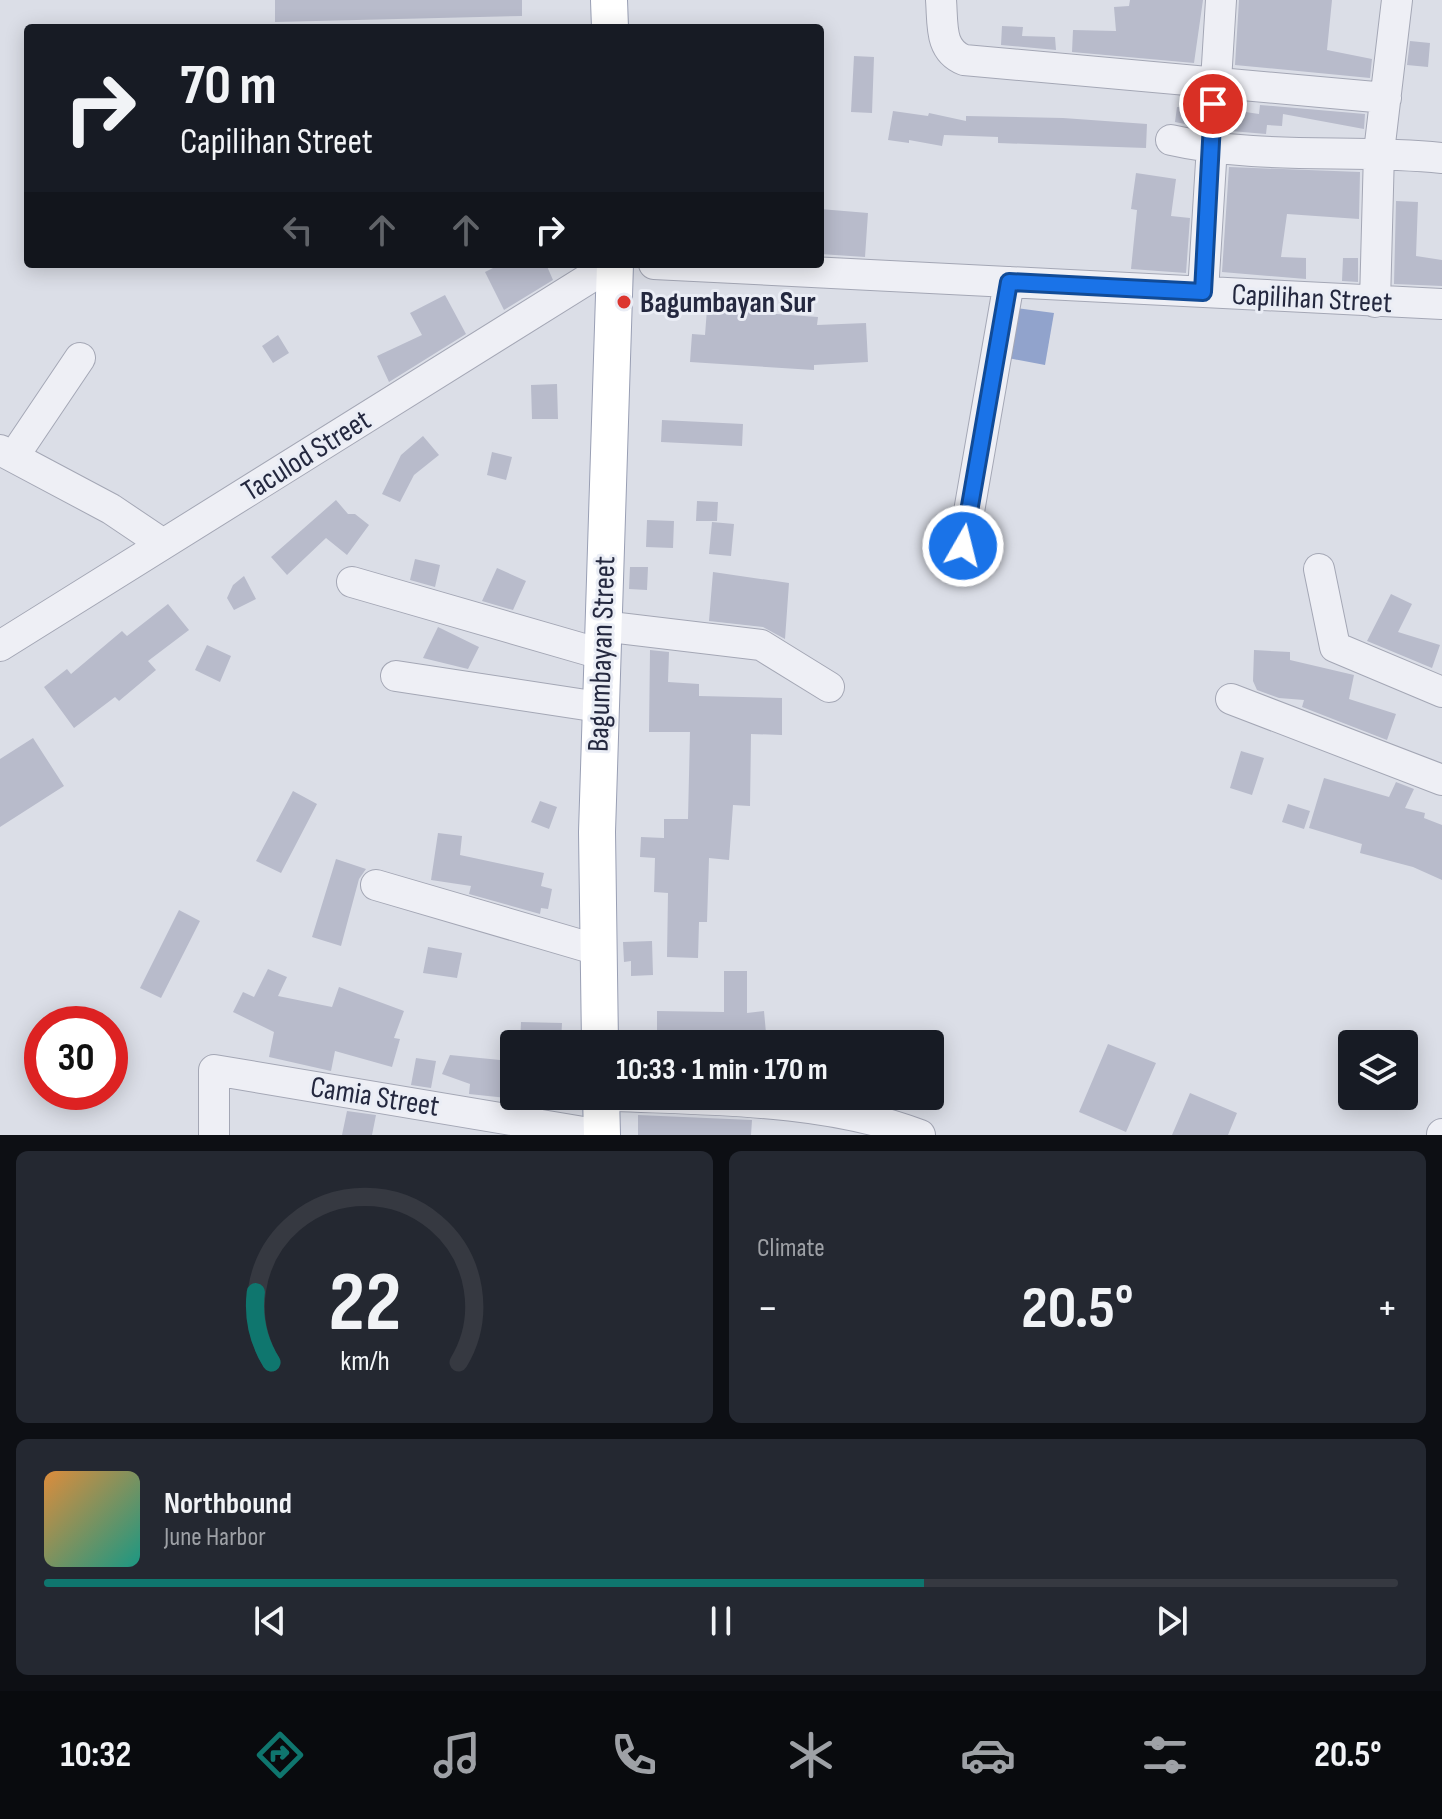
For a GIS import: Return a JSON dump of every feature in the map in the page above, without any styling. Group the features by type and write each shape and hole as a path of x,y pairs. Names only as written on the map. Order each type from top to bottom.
{"main road":[{"path":"609,0 610,24"},
{"name":"Bagumbayan Street","path":"600,1030 599,707 614,268"},
{"path":"601,1110 601,1135"}],"street":[{"path":"941,0 946,47 953,56 964,60 1386,98"},
{"path":"1203,292 1209,149 1221,0"},
{"path":"1375,302 1379,152 1397,0"},
{"path":"1171,140 1209,149 1379,152 1442,158"},
{"name":"Taculod Street","path":"0,646 608,268"},
{"name":"Capilihan Street","path":"733,268 1442,304"},
{"path":"963,546 1009,282"},
{"path":"80,358 7,453 111,509 163,544"},
{"path":"1319,569 1335,647 1442,692"},
{"path":"352,582 601,640 761,645 829,687"},
{"path":"396,676 599,707"},
{"path":"1231,699 1442,780"},
{"path":"376,885 598,950"},
{"name":"Camia Street","path":"214,1135 214,1070 601,1135"},
{"path":"804,1110 877,1118 920,1135"}],"water":[{"path":"1016,308 1054,313 1045,365 1008,358"}],"building":[{"path":"275,0 522,0 522,16 275,22"},
{"path":"1130,0 1203,0 1194,63 1072,52 1073,30 1116,31 1114,7 1129,6"},
{"path":"1239,0 1332,0 1327,50 1372,59 1370,78 1235,65"},
{"path":"1002,26 1023,27 1022,36 1055,37 1056,50 1001,45"},
{"path":"1410,41 1430,43 1428,67 1407,65"},
{"path":"854,56 874,57 872,113 851,112"},
{"path":"1260,105 1365,114 1364,129 1283,114 1282,126 1267,125 1266,134 1231,131 1232,110 1259,114"},
{"path":"1177,107 1196,108 1195,126 1175,122"},
{"path":"893,111 928,116 929,113 966,121 966,116 1147,124 1146,148 998,143 998,137 944,135 942,146 888,140"},
{"path":"1229,167 1360,172 1359,219 1287,214 1281,257 1306,258 1306,279 1222,272"},
{"path":"1136,173 1176,179 1171,216 1190,218 1186,273 1131,269 1137,210 1131,209"},
{"path":"1396,201 1418,202 1416,256 1442,260 1442,286 1394,284"},
{"path":"824,209 868,213 865,257 824,254"},
{"path":"1343,258 1358,258 1358,282 1342,281"},
{"path":"493,268 548,268 553,280 504,310 485,272"},
{"path":"445,295 466,334 389,382 377,356 422,335 410,313"},
{"path":"707,309 818,317 817,325 866,323 868,362 814,365 814,370 690,362 692,334 705,335"},
{"path":"278,335 289,353 273,363 262,346"},
{"path":"557,384 558,419 532,419 531,385"},
{"path":"662,420 743,424 742,446 661,442"},
{"path":"423,436 439,455 414,475 400,502 382,494 401,455"},
{"path":"492,452 512,457 506,480 487,475"},
{"path":"336,500 348,514 355,514 369,525 347,555 326,538 287,575 271,557"},
{"path":"697,501 718,502 717,521 696,521"},
{"path":"647,520 674,521 673,548 646,547"},
{"path":"712,522 734,524 731,556 709,554"},
{"path":"415,559 440,565 435,587 410,580"},
{"path":"630,567 648,567 647,590 629,589"},
{"path":"497,568 526,581 513,610 482,601"},
{"path":"713,572 789,583 785,639 763,627 709,621"},
{"path":"244,576 256,599 234,610 227,598 233,585"},
{"path":"1391,594 1412,604 1398,632 1440,645 1432,668 1367,641"},
{"path":"168,604 189,630 148,661 156,670 119,701 115,697 74,728 44,687 67,669 71,674 122,631 127,636"},
{"path":"438,627 479,647 468,669 423,658"},
{"path":"207,645 231,656 220,682 195,670"},
{"path":"650,650 669,652 668,682 699,684 699,696 782,698 782,735 751,734 750,806 733,805 729,860 709,858 707,922 699,922 698,958 667,957 668,893 654,892 655,858 640,857 641,837 664,838 664,819 688,819 690,732 649,732"},
{"path":"1254,650 1290,652 1290,660 1354,675 1349,699 1396,714 1387,740 1302,707 1304,700 1279,698 1257,690 1253,681"},
{"path":"33,738 64,786 0,827 0,759"},
{"path":"1241,751 1264,758 1252,795 1230,788"},
{"path":"1324,778 1389,797 1396,782 1414,789 1405,808 1425,813 1424,818 1442,825 1442,880 1413,867 1360,853 1362,844 1309,828"},
{"path":"293,791 317,804 281,873 256,861"},
{"path":"540,801 557,807 549,829 531,822"},
{"path":"1288,804 1310,811 1304,829 1282,822"},
{"path":"438,833 462,836 460,855 544,873 541,886 552,889 548,909 541,908 540,914 469,894 471,886 431,880"},
{"path":"336,859 366,869 359,879 341,946 312,937"},
{"path":"179,910 200,921 161,998 140,988"},
{"path":"652,941 653,975 631,976 631,961 624,962 623,942"},
{"path":"428,947 462,953 457,978 423,973"},
{"path":"268,969 287,977 278,996 332,1007 339,987 404,1011 394,1038 400,1039 392,1067 335,1051 331,1071 269,1057 274,1032 233,1012 243,992 254,997"},
{"path":"724,971 747,971 747,1013 764,1011 766,1030 657,1030 657,1011 724,1012"},
{"path":"521,1022 562,1023 562,1030 521,1030"},
{"path":"1108,1044 1156,1063 1126,1132 1079,1112"},
{"path":"450,1055 500,1060 500,1097 469,1094 470,1084 442,1074"},
{"path":"416,1058 436,1061 431,1088 411,1085"},
{"path":"1190,1093 1237,1113 1228,1135 1172,1135"},
{"path":"347,1111 376,1115 372,1135 342,1135"},
{"path":"638,1115 752,1120 751,1135 638,1135"}],"place":[{"name":"Bagumbayan Sur","path":"624,302"}],"route":[{"path":"963,546 1009,282 1203,292 1213,104"}]}
